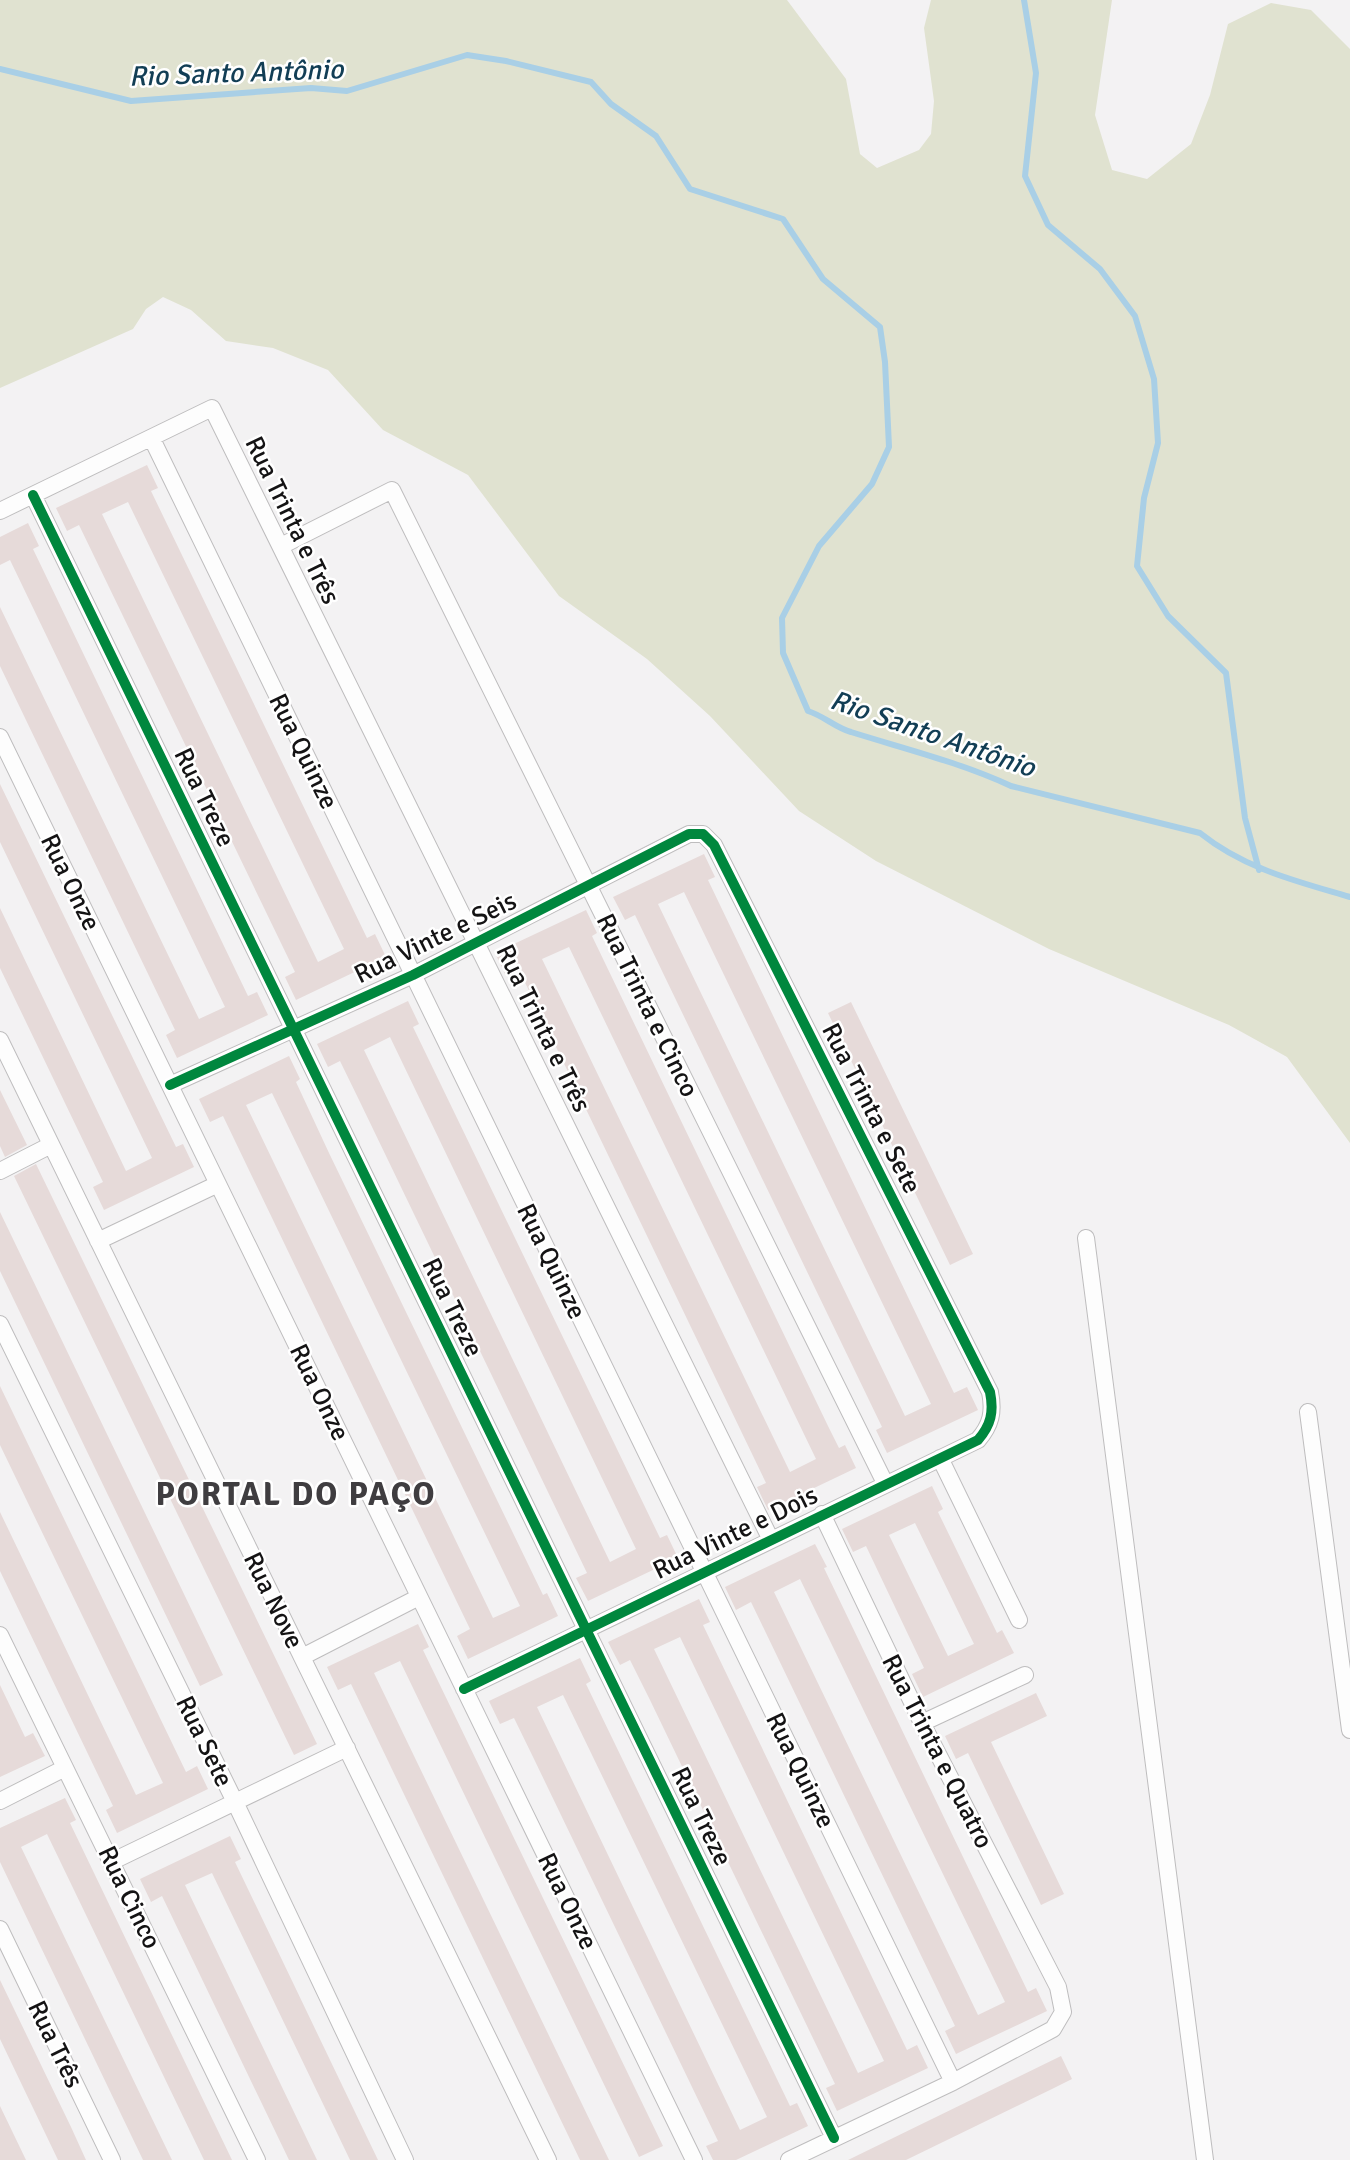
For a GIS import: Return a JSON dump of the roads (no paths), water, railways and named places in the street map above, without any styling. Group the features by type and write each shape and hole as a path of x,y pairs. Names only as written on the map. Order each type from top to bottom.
{"street":[{"name":"Rua Trinta e Três","path":"152,439 212,408 771,1540"},
{"path":"0,511 152,439"},
{"name":"Rua Quinze","path":"152,439 953,2082"},
{"name":"Rua Trinta e Cinco","path":"281,546 391,489 885,1483"},
{"name":"Rua Treze","path":"33,495 834,2138"},
{"name":"Rua Onze","path":"0,737 694,2160"},
{"name":"Rua Vinte e Seis","path":"170,1085 413,975 689,834 703,834 714,845"},
{"name":"Rua Trinta e Sete","path":"714,845 990,1392"},
{"name":"Rua Nove","path":"0,1040 548,2160"},
{"path":"0,1171 51,1145"},
{"path":"98,1241 218,1184"},
{"path":"1086,1238 1205,2160"},
{"name":"Rua Sete","path":"0,1324 235,1802 405,2160"},
{"name":"Rua Vinte e Dois","path":"464,1689 978,1440 985,1431 993,1406 990,1392"},
{"path":"1308,1412 1350,1730"},
{"path":"940,1458 1019,1620"},
{"name":"Rua Trinta e Quatro","path":"822,1514 922,1723 1058,1987 1063,2012 1053,2029 953,2082"},
{"path":"302,1657 419,1597"},
{"name":"Rua Cinco","path":"0,1634 257,2160"},
{"path":"922,1723 1025,1675"},
{"path":"113,1861 347,1748"},
{"path":"0,1801 65,1768"},
{"name":"Rua Três","path":"0,1928 112,2160"},
{"path":"789,2160 953,2082"}],"waterway":[{"path":"1024,0 1036,73 1025,176 1048,225 1100,269 1135,316 1154,379 1158,443 1144,498 1137,566 1168,616 1226,673 1245,818 1259,870"},
{"name":"Rio Santo Antônio","path":"0,69 131,101 311,88 347,91 467,55 506,61 591,82 611,104 656,136 690,189 783,219 823,279 880,327 885,362 889,447 872,484 819,546 782,618 783,653 808,711 846,730 952,763 1011,786 1200,833 1253,865 1350,897"}],"district":[{"name":"PORTAL DO PAÇO","path":"296,1493"}]}
